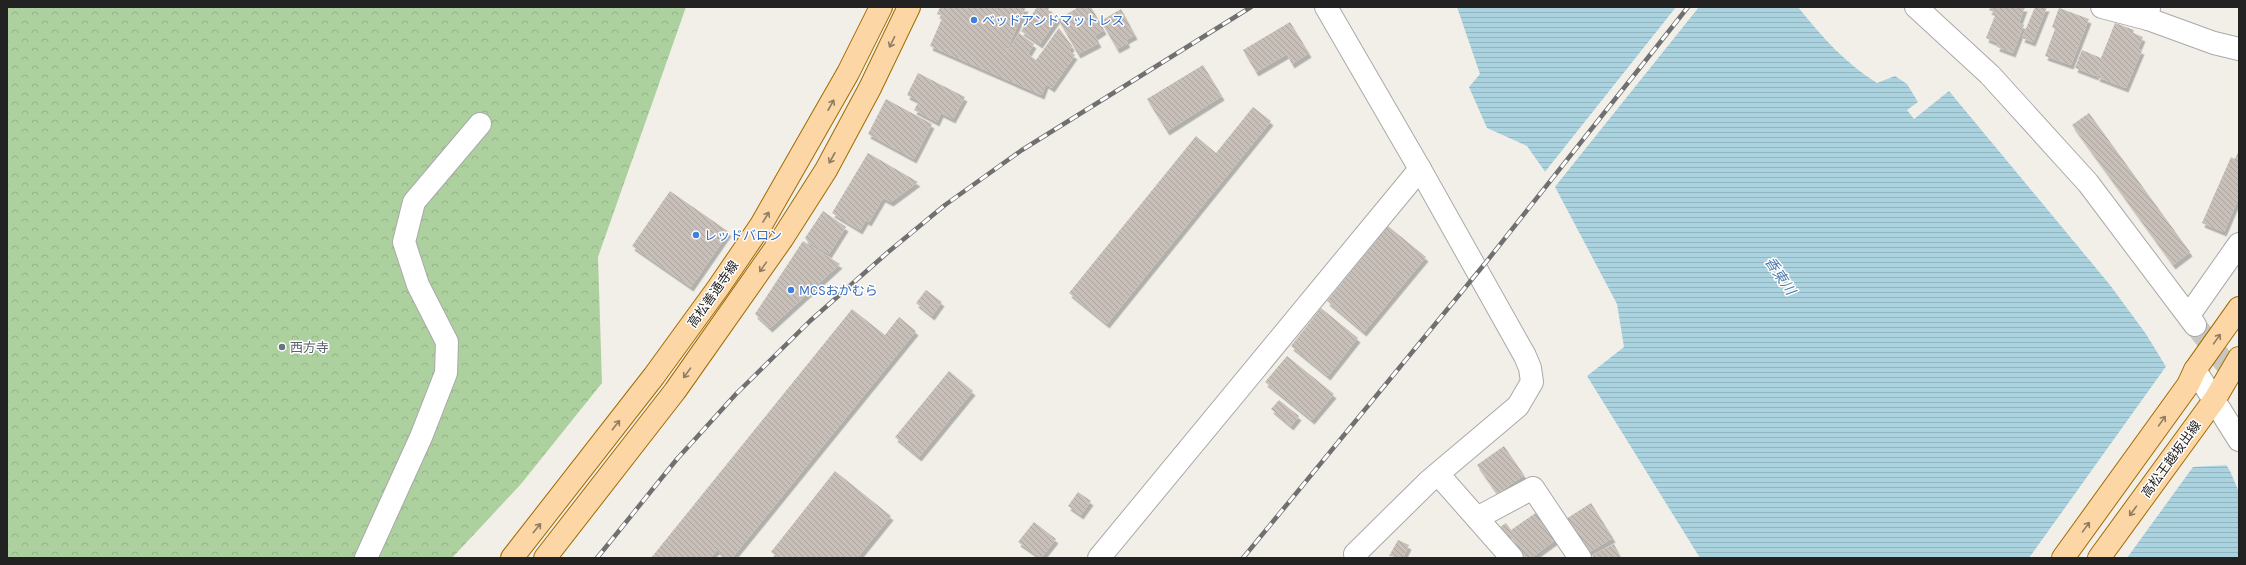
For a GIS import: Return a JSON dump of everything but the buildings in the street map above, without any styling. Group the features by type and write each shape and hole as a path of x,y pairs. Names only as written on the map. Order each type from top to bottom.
{"main road":[{"name":"高松善通寺線","path":"512,558 654,376 718,288 761,225 848,74 881,7"},
{"name":"高松善通寺線","path":"545,558 674,391 782,240 826,170 870,88 909,7"},
{"path":"2063,558 2192,377 2239,308"},
{"name":"高松王越坂出線","path":"2099,558 2210,405 2239,358"}],"street":[{"path":"1326,7 1420,169 1525,356 1530,368 1532,382 1518,406 1438,474 1352,556"},
{"path":"1916,7 1990,75 2088,183 2192,320 2239,244"},
{"path":"2102,7 2149,13 2214,43 2239,49"},
{"path":"366,558 421,437 446,373 447,342 418,285 404,242 414,202 480,124"},
{"path":"1099,558 1420,169"},
{"path":"2192,377 2210,405 2239,440"},
{"path":"1438,474 1512,558"},
{"path":"1477,518 1534,488 1580,558"}],"green space":[{"path":"7,7 686,7 598,257 602,383 521,484 452,558 7,558"}],"water":[{"name":"香東川","path":"1457,7 1798,7 1834,48 1865,75 1877,83 1895,76 1907,84 1918,102 1907,110 1914,119 1949,91 2110,285 2146,334 2230,471 2239,492 2239,558 1700,558 1587,376 1624,347 1617,304 1553,183 1527,146 1487,128 1469,87 1480,74"}],"pier":[{"path":"1676,7 1699,7 1554,188 1544,173"},
{"path":"2167,365 2229,465 2193,467 2127,558 2029,558"}],"tunnel":[{"path":"2195,325 2239,381"}],"railway":[{"path":"597,558 677,459 736,394 810,321 887,253 945,205 1022,150 1251,7"},
{"path":"1243,558 1487,261 1688,7"}],"place":[{"name":"ベッドアンドマットレス","path":"974,20"},
{"name":"レッドバロン","path":"696,235"},
{"name":"MCSおかむら","path":"791,290"},
{"name":"西方寺","path":"282,347"}]}
